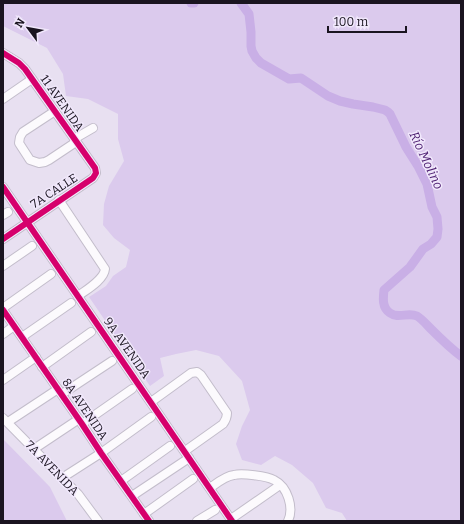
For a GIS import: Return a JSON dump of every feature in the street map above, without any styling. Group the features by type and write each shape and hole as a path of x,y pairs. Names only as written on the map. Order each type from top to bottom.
{"street":[{"name":"11 AVENIDA","path":"3,53 19,63 25,69 95,168 96,173"},
{"path":"3,99 32,79"},
{"path":"55,111 24,132 20,137 19,143 30,160 39,163 49,160 93,128"},
{"name":"7A CALLE","path":"3,239 93,178 96,173"},
{"name":"9A AVENIDA","path":"3,187 232,520"},
{"path":"59,200 104,266 104,271 101,277 78,296"},
{"path":"3,266 32,246"},
{"path":"3,309 51,274"},
{"path":"22,337 71,303"},
{"name":"8A AVENIDA","path":"3,309 146,518"},
{"path":"3,334 14,326"},
{"path":"42,366 91,332"},
{"path":"3,380 36,357"},
{"path":"5,420 60,392 112,361"},
{"path":"132,496 187,454 226,421 227,417 227,413 201,375 197,372 191,373 151,402"},
{"path":"34,449 132,389"},
{"path":"62,478 101,453 150,417"},
{"name":"7A AVENIDA","path":"5,420 78,494 98,521"},
{"path":"121,481 170,446"},
{"path":"210,488 227,477 238,474 274,480 280,485 288,497 291,512 289,518"},
{"path":"146,518 193,479"},
{"path":"232,520 280,485"},
{"path":"197,521 215,510"}],"shaded area":[{"path":"3,3 461,3 461,521 347,521 342,513 326,508 313,483 292,465 275,456 261,465 242,460 236,444 242,426 250,410 242,381 219,356 196,350 160,358 164,376 150,386 89,297 106,286 113,276 126,267 130,250 114,238 103,225 104,204 109,186 124,161 118,139 118,114 88,99 66,96 63,74 47,48 3,26"},
{"path":"3,439 50,487 67,521 3,521"}],"waterway":[{"name":"Río Molino","path":"241,3 249,14 252,51 261,63 289,79 301,78 328,96 340,101 385,110 390,114 406,147 427,184 432,207 437,217 438,229 437,237 431,244 423,249 410,267 384,290 384,306 387,311 393,315 417,316 461,356"}],"cycle path":[{"path":"3,53 19,63 25,69 95,168 96,173 93,178 3,239"},
{"path":"3,187 232,521"},
{"path":"3,310 149,521"}]}
